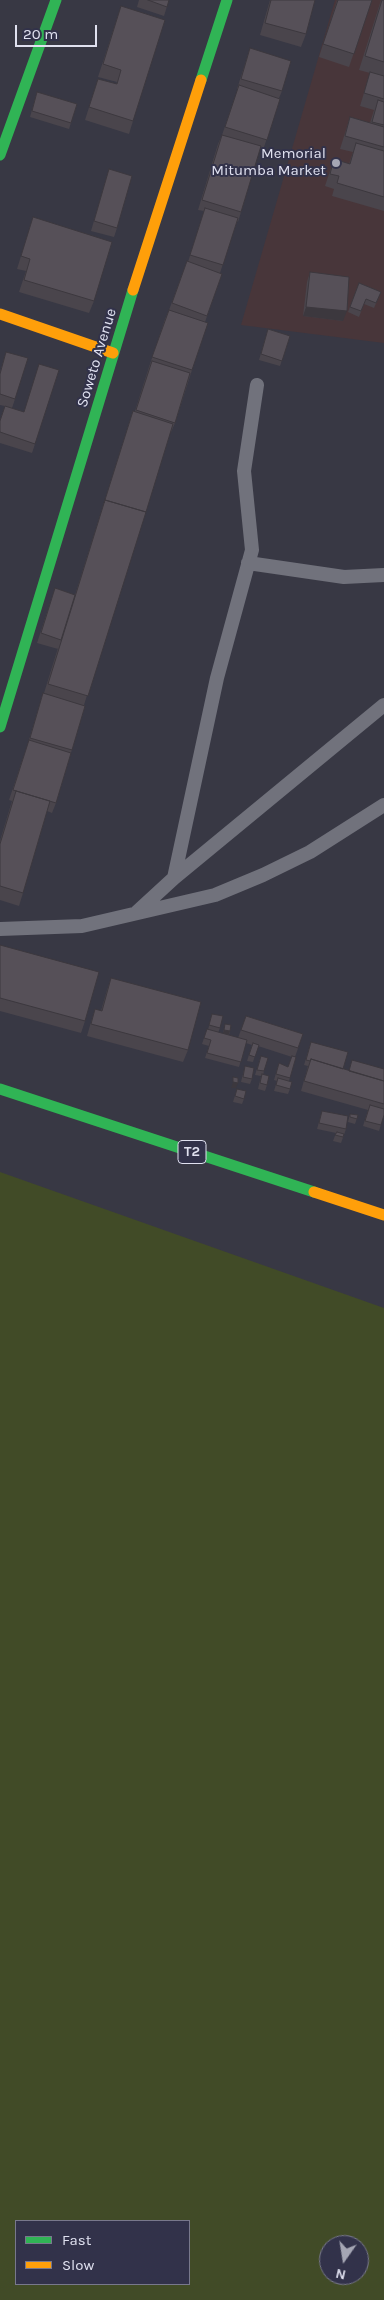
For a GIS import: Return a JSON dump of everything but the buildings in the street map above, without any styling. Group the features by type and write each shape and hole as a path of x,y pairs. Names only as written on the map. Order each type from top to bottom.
{"main road":[{"path":"0,155 56,0"},
{"name":"Soweto Avenue","path":"0,727 113,353 227,0"},
{"path":"0,314 113,353"},
{"name":"T2","path":"0,1089 384,1215"}],"lane":[{"path":"174,878 217,678 252,550 252,536 244,494 244,471 257,385"},
{"path":"248,563 344,577 384,575"},
{"path":"137,912 174,878 384,705"},
{"path":"0,929 82,926 215,895 263,875 310,852 384,805"}],"shaded area":[{"name":"Memorial Mitumba Market","path":"335,0 384,0 384,343 241,325"}],"green space":[{"path":"0,1172 384,1308 384,2300 0,2300"}],"traffic: fast":[{"path":"0,155 56,0"},
{"path":"201,80 227,0"},
{"path":"0,727 133,290"},
{"path":"0,1089 314,1192"}],"traffic: slow":[{"path":"133,290 201,80"},
{"path":"0,314 113,353"},
{"path":"314,1192 384,1215"}],"place":[{"name":"Memorial Mitumba Market","path":"336,163"}]}
